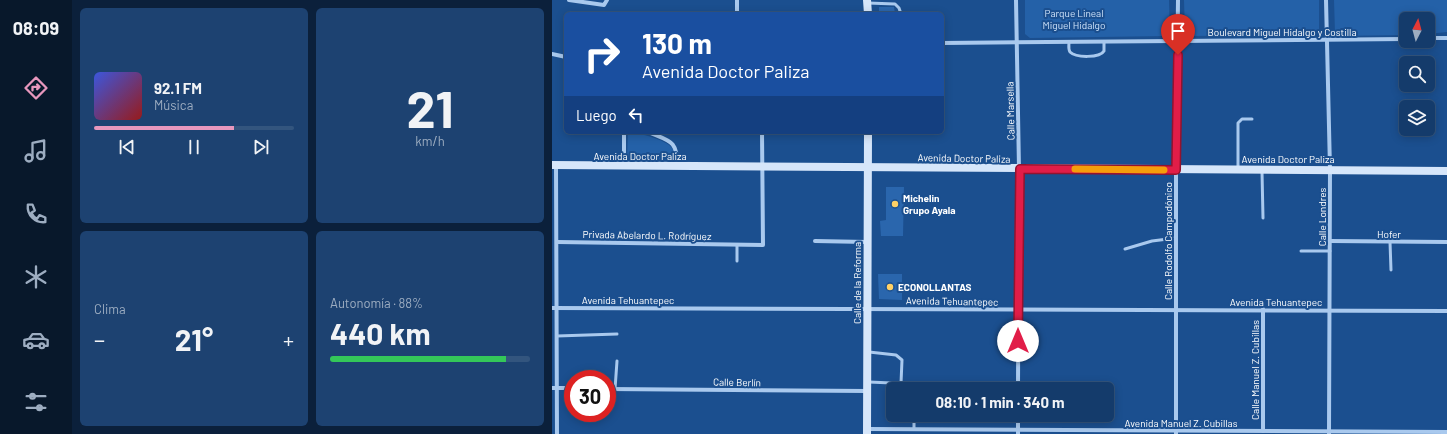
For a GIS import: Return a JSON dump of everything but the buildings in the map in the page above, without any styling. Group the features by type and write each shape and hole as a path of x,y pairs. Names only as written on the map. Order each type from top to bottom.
{"main road":[{"path":"868,1 868,12"},
{"name":"Calle de la Reforma","path":"867,431 868,134"},
{"name":"Avenida Doctor Paliza","path":"554,165 1447,171"}],"street":[{"path":"569,0 604,5 608,0"},
{"path":"737,0 737,12"},
{"name":"Calle Marsella","path":"1016,0 1020,169 1018,382"},
{"name":"Calle Rodolfo Campodónico","path":"1176,433 1176,170 1178,0"},
{"name":"Calle Londres","path":"1326,0 1330,170 1329,433"},
{"path":"1435,38 1447,38"},
{"name":"Boulevard Miguel Hidalgo y Costilla","path":"944,43 1399,39"},
{"path":"552,54 564,57"},
{"path":"624,134 624,166"},
{"path":"652,134 674,145 678,152 677,166"},
{"path":"762,134 762,166"},
{"path":"554,165 557,242 554,308 557,336 554,388 557,434"},
{"name":"Privada Abelardo L. Rodríguez","path":"557,242 763,245 762,166"},
{"name":"Hofer","path":"1330,241 1447,242"},
{"path":"815,242 868,242"},
{"name":"Avenida Tehuantepec","path":"554,308 1447,311"},
{"name":"Calle Manuel Z. Cubillas","path":"1263,310 1263,432"},
{"name":"Calle Berlín","path":"616,389 867,387"},
{"name":"Avenida Manuel Z. Cubillas","path":"867,431 914,429 1018,432 1176,433 1445,432"}],"lane":[{"path":"868,1 895,4 900,12"},
{"path":"1069,42 1069,49 1076,55 1098,55 1104,51 1104,42"},
{"path":"1238,169 1238,123 1242,119 1252,119"},
{"path":"1262,170 1263,218"},
{"path":"1125,249 1152,241 1176,238"},
{"path":"1390,242 1391,270"},
{"path":"737,245 737,261"},
{"path":"1301,251 1330,251"},
{"path":"557,336 617,334"},
{"path":"867,352 896,355 902,360 901,382"},
{"path":"616,375 617,361"},
{"path":"867,387 886,385"},
{"path":"914,422 914,429"}],"green space":[{"name":"Parque Lineal Miguel Hidalgo","path":"1025,0 1169,0 1170,33 1167,36 1030,38 1025,34"},
{"path":"1184,0 1319,0 1319,32 1317,35 1189,36 1185,33"},
{"path":"1334,0 1447,0 1447,32 1435,33 1435,12 1399,12 1399,35 1337,36 1335,33"},
{"path":"628,134 642,134 658,139 669,145 675,154 675,160 627,159"}],"slow traffic":[{"path":"1075,169 1164,170"}],"place":[{"name":"Michelin Grupo Ayala","path":"895,204"},
{"name":"ECONOLLANTAS","path":"890,287"}],"route":[{"path":"1018,341 1020,169 1176,170 1178,55"}]}
